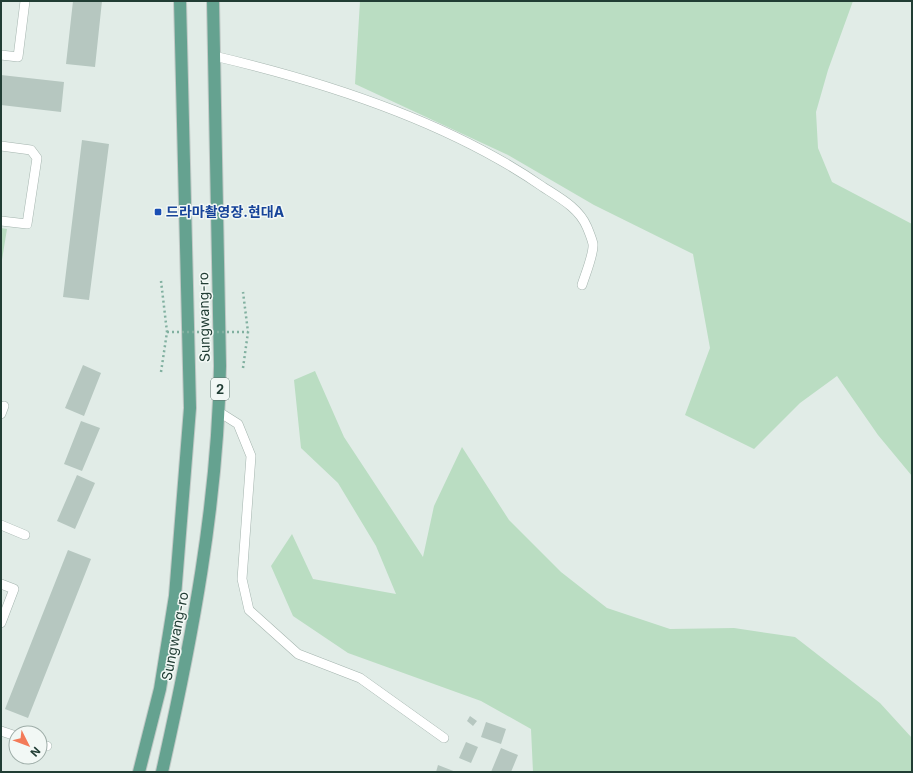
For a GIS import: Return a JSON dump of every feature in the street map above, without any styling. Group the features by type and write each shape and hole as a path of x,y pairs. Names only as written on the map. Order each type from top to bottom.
{"main road":[{"name":"Sungwang-ro","path":"139,772 160,689 175,596 190,408 180,1"},
{"name":"Sungwang-ro","path":"162,772 175,714 201,578 220,412 213,1"}],"lane":[{"path":"1,56 18,58 25,1"},
{"path":"214,56 256,66 342,91 446,132 520,171 577,210 587,226 593,245 582,285"},
{"path":"1,146 31,150 37,158 27,224 1,221"},
{"path":"220,412 238,424 251,456 242,579 249,610 298,654 360,678 444,738"},
{"path":"1,525 25,535"},
{"path":"1,584 14,589 1,624"}],"path":[{"path":"161,281 167,332 161,372"},
{"path":"243,292 248,332 243,368"},
{"path":"167,332 248,332"}],"green space":[{"path":"360,1 853,1 828,70 816,112 818,148 832,182 912,224 912,476 878,435 837,376 800,403 754,449 685,415 710,348 693,254 594,205 508,155 355,84"},
{"path":"1,228 7,229 1,266"},
{"path":"315,371 344,437 423,557 434,506 462,447 509,520 561,572 607,608 670,629 734,628 795,637 880,703 912,738 912,772 533,772 531,729 481,701 348,653 293,616 271,566 292,534 313,579 396,594 376,546 338,483 301,448 294,380"}],"building":[{"path":"73,1 102,1 95,67 66,64"},
{"path":"1,75 64,82 61,112 1,105"},
{"path":"82,140 109,144 89,300 63,297"},
{"path":"83,365 101,373 84,416 65,408"},
{"path":"81,421 100,428 82,471 64,464"},
{"path":"77,475 95,483 75,529 57,521"},
{"path":"68,550 91,559 28,718 5,709"},
{"path":"470,716 477,721 473,726 467,721"},
{"path":"486,722 506,729 501,744 481,737"},
{"path":"466,742 478,747 471,763 459,758"},
{"path":"501,748 518,755 511,772 491,772"},
{"path":"438,765 456,772 436,772"}],"place":[{"name":"드라마촬영장.현대A","path":"158,212"}]}
